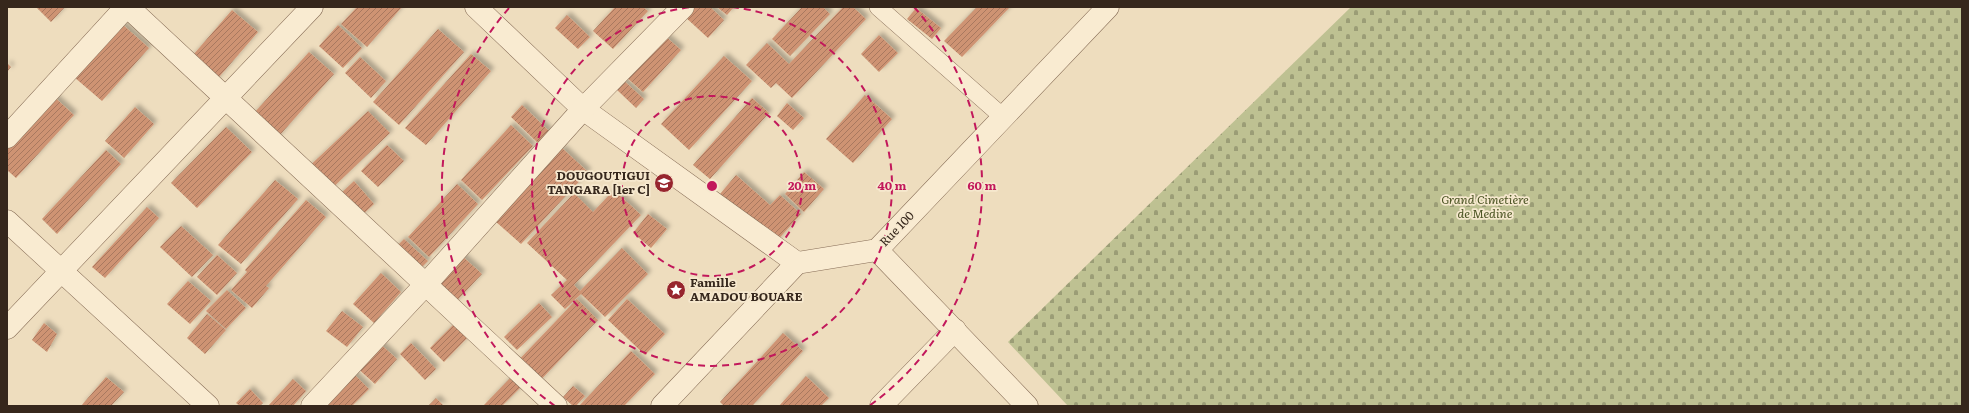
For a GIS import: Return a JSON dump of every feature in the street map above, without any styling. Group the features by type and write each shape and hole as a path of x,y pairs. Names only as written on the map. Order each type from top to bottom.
{"street":[{"path":"7,137 127,7 556,406"},
{"path":"7,328 60,270 312,7"},
{"path":"476,7 583,109 798,263 662,406"},
{"path":"312,406 426,284 583,109 683,7"},
{"name":"Rue 100","path":"798,263 877,250 1108,7"},
{"path":"7,221 208,406"},
{"path":"877,250 1027,406"},
{"path":"881,406 955,330"}],"lane":[{"path":"878,7 1003,117"}],"green space":[{"name":"Grand Cimetière de Medine","path":"1351,7 1962,7 1962,406 1068,406 1008,342"}],"building":[{"path":"36,7 65,7 51,22"},
{"path":"357,7 402,7 367,47 341,24"},
{"path":"615,7 643,7 648,11 613,49 593,31"},
{"path":"691,7 710,7 724,20 708,38 683,15"},
{"path":"717,7 734,7 727,15"},
{"path":"802,7 823,7 830,14 790,56 772,39"},
{"path":"843,7 853,7 866,19 792,98 776,83 771,88 746,65 767,43 789,64"},
{"path":"977,7 1010,7 962,57 944,41"},
{"path":"916,8 941,28 932,39 907,19"},
{"path":"232,10 258,32 213,84 187,62"},
{"path":"567,15 590,37 578,49 555,28"},
{"path":"122,24 149,48 102,101 74,77"},
{"path":"338,25 362,48 343,68 319,46"},
{"path":"438,29 464,52 399,125 373,102"},
{"path":"664,35 681,50 643,92 626,77"},
{"path":"879,35 898,53 879,72 861,54"},
{"path":"309,52 334,74 271,145 246,122"},
{"path":"471,54 491,71 426,145 405,128"},
{"path":"724,56 752,81 689,150 661,124"},
{"path":"360,57 386,81 371,98 345,73"},
{"path":"7,63 11,67 7,72"},
{"path":"623,80 644,99 636,108 615,88"},
{"path":"51,94 74,115 16,178 7,170 7,141"},
{"path":"865,95 892,119 853,163 826,139"},
{"path":"752,98 769,113 710,179 693,165"},
{"path":"787,103 804,118 793,130 777,116"},
{"path":"522,105 550,132 539,144 511,117"},
{"path":"135,107 154,124 124,158 105,141"},
{"path":"368,111 390,133 324,196 302,173"},
{"path":"511,125 533,146 482,200 461,180"},
{"path":"226,127 252,152 197,208 171,183"},
{"path":"387,145 404,161 378,187 361,171"},
{"path":"562,148 588,172 521,244 495,221"},
{"path":"106,150 121,164 57,234 42,219"},
{"path":"804,172 824,189 804,212 785,194"},
{"path":"736,175 770,205 780,195 801,214 774,244 720,194"},
{"path":"275,180 298,199 241,264 218,245"},
{"path":"354,181 374,204 357,220 337,197"},
{"path":"457,184 478,204 429,257 408,237"},
{"path":"614,190 641,215 574,285 580,291 622,248 648,274 605,317 581,294 565,309 551,295 567,280 527,243 574,193 593,212"},
{"path":"306,200 326,217 266,286 269,288 252,308 231,290 247,272 245,270"},
{"path":"147,207 159,218 105,278 92,267"},
{"path":"648,214 667,229 651,248 633,233"},
{"path":"181,226 213,255 192,277 160,247"},
{"path":"404,239 428,261 413,276 390,253"},
{"path":"217,255 237,273 217,295 197,277"},
{"path":"461,255 482,274 448,310 428,291"},
{"path":"381,273 401,292 374,323 353,304"},
{"path":"188,281 211,301 190,324 167,304"},
{"path":"227,290 246,308 226,329 206,311"},
{"path":"577,299 598,320 533,388 512,367"},
{"path":"627,299 665,334 645,355 608,320"},
{"path":"539,303 552,317 517,350 504,337"},
{"path":"342,311 363,327 347,347 326,331"},
{"path":"207,314 226,330 205,354 187,338"},
{"path":"457,321 470,335 444,362 430,348"},
{"path":"44,323 57,334 47,352 32,340"},
{"path":"783,333 803,351 752,406 724,406 720,402"},
{"path":"377,341 397,359 375,384 355,366"},
{"path":"411,343 436,369 425,380 400,354"},
{"path":"631,351 655,374 624,406 579,406"},
{"path":"351,371 369,389 352,406 328,406 322,400"},
{"path":"515,373 525,383 502,406 483,406"},
{"path":"806,376 829,398 821,406 779,406"},
{"path":"106,377 124,392 111,406 81,406"},
{"path":"293,379 306,391 293,406 268,406"},
{"path":"573,386 585,396 576,406 573,406 563,397"},
{"path":"250,389 263,403 260,406 240,406 236,403"},
{"path":"436,398 444,406 428,406"}],"place":[{"name":"DOUGOUTIGUI TANGARA [1er C]","path":"664,183"},
{"name":"Famille AMADOU BOUARE","path":"676,290"}]}
